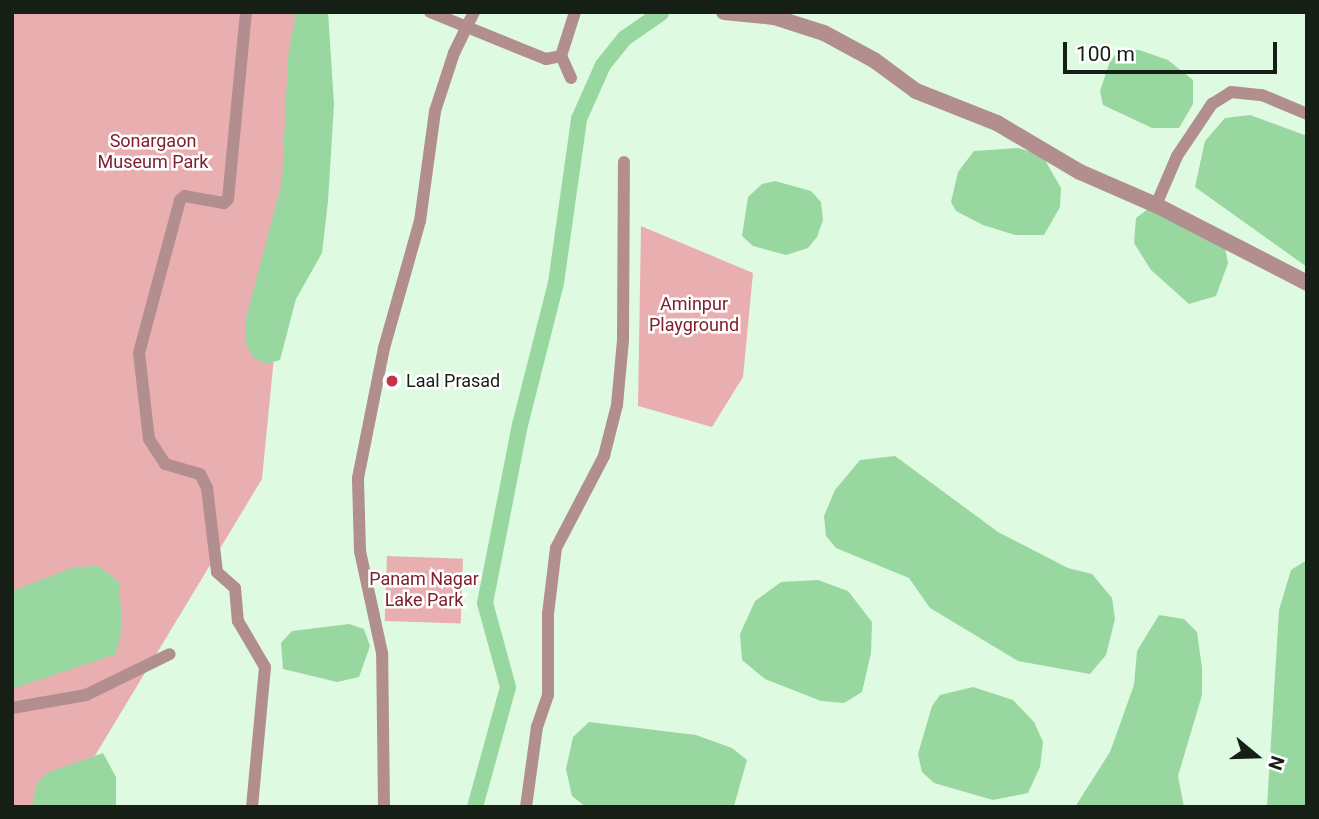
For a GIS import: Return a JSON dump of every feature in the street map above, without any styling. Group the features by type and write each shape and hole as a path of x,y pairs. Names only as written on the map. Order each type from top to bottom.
{"street":[{"path":"246,12 235,91 228,199 224,203 185,196 180,200 139,353 149,439 165,464 200,474 207,488 210,542 217,572 235,588 238,621 265,667 252,807"},
{"path":"430,12 545,59 561,56"},
{"path":"384,807 382,653 360,551 358,478 384,348 420,221 435,111 454,53 474,12"},
{"path":"571,78 561,56 575,12"},
{"path":"724,12 774,17 824,33 874,60 916,91 998,123 1080,172 1156,205 1307,283"},
{"path":"1156,205 1177,156 1212,104 1231,92 1262,95 1307,114"},
{"path":"526,807 537,727 548,695 548,614 556,548 604,456 617,405 624,340 624,162"},
{"path":"12,708 86,695 170,654"}],"green space":[{"name":"Sonargaon Museum Park","path":"12,12 308,12 262,479 64,807 12,807"},
{"name":"Aminpur Playground","path":"641,226 753,273 743,377 712,427 638,406"},
{"name":"Panam Nagar Lake Park","path":"387,556 463,559 461,624 385,621"}],"shaded area":[{"path":"296,12 328,12 334,104 328,201 322,253 296,299 280,360 266,364 253,357 246,344 246,318 282,182 288,56"},
{"path":"1139,50 1168,60 1193,80 1193,104 1179,128 1152,128 1103,105 1100,91 1110,61 1119,51"},
{"path":"1250,115 1307,136 1307,267 1195,187 1205,141 1225,118"},
{"path":"1018,148 1042,155 1061,188 1060,207 1044,235 1015,235 983,225 956,211 951,202 958,172 974,151"},
{"path":"775,181 811,191 821,202 823,220 817,237 808,248 786,255 753,246 742,236 748,197 762,184"},
{"path":"1152,206 1224,243 1228,263 1216,296 1189,304 1151,270 1134,243 1136,218"},
{"path":"895,456 998,532 1068,568 1092,574 1112,598 1115,619 1106,655 1090,674 1018,661 930,608 909,578 836,548 826,536 824,516 835,490 860,460"},
{"path":"1307,560 1307,807 1267,807 1279,610 1291,570"},
{"path":"99,566 119,582 122,627 116,654 12,689 12,591 74,567"},
{"path":"818,580 848,591 872,622 871,653 862,692 844,703 821,701 765,679 742,660 740,634 755,601 781,582"},
{"path":"1159,615 1184,619 1197,632 1202,668 1202,695 1178,776 1184,807 1075,807 1110,752 1134,685 1137,651"},
{"path":"349,624 364,629 370,646 359,677 337,682 283,669 281,643 292,631"},
{"path":"973,687 1013,700 1034,722 1043,742 1040,767 1028,793 993,800 934,783 922,772 918,754 932,706 940,695"},
{"path":"589,722 696,735 732,748 747,760 734,806 586,807 572,796 566,769 573,737"},
{"path":"103,753 116,777 116,807 32,807 37,782 49,772"}],"waterway":[{"path":"475,807 508,687 485,603 520,425 556,283 579,119 603,65 625,38 661,13"}],"place":[{"name":"Laal Prasad","path":"392,381"}]}
